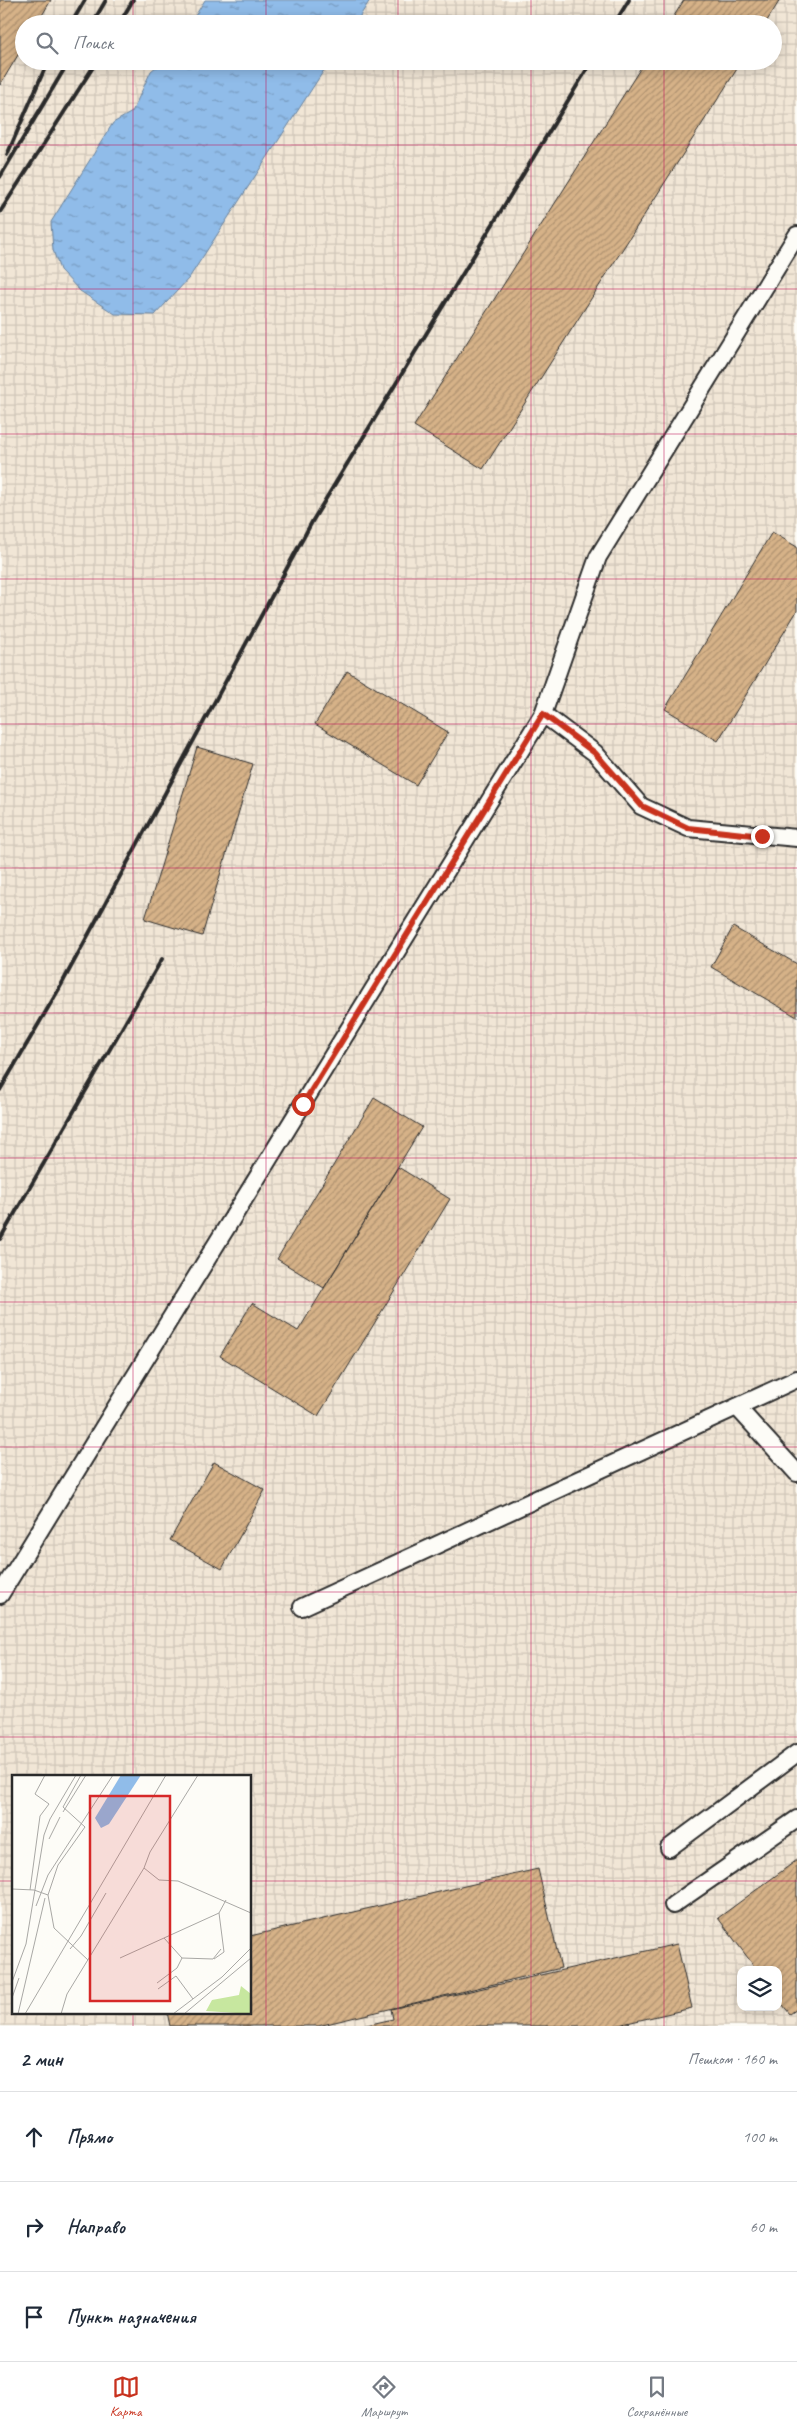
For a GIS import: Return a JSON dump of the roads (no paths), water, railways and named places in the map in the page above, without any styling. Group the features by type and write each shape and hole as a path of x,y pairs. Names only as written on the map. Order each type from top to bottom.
{"lane":[{"path":"0,1595 543,714 598,557 797,235"},
{"path":"543,714 595,753 642,806 688,828 797,838"},
{"path":"302,1607 797,1379"},
{"path":"736,1407 797,1473"},
{"path":"668,1848 797,1753"},
{"path":"673,1905 797,1819"}],"water":[{"path":"205,0 370,0 361,15 196,15"},
{"path":"324,70 189,278 155,315 115,314 80,291 60,270 53,250 51,222 113,123 132,112 151,71"}],"railway":[{"path":"76,15 85,0"},
{"path":"97,15 106,0"},
{"path":"124,15 133,0"},
{"path":"620,15 629,0"},
{"path":"7,155 44,70"},
{"path":"0,177 64,70"},
{"path":"0,212 91,70"},
{"path":"0,1090 59,989 313,520 587,70"},
{"path":"0,1239 162,959"}]}
